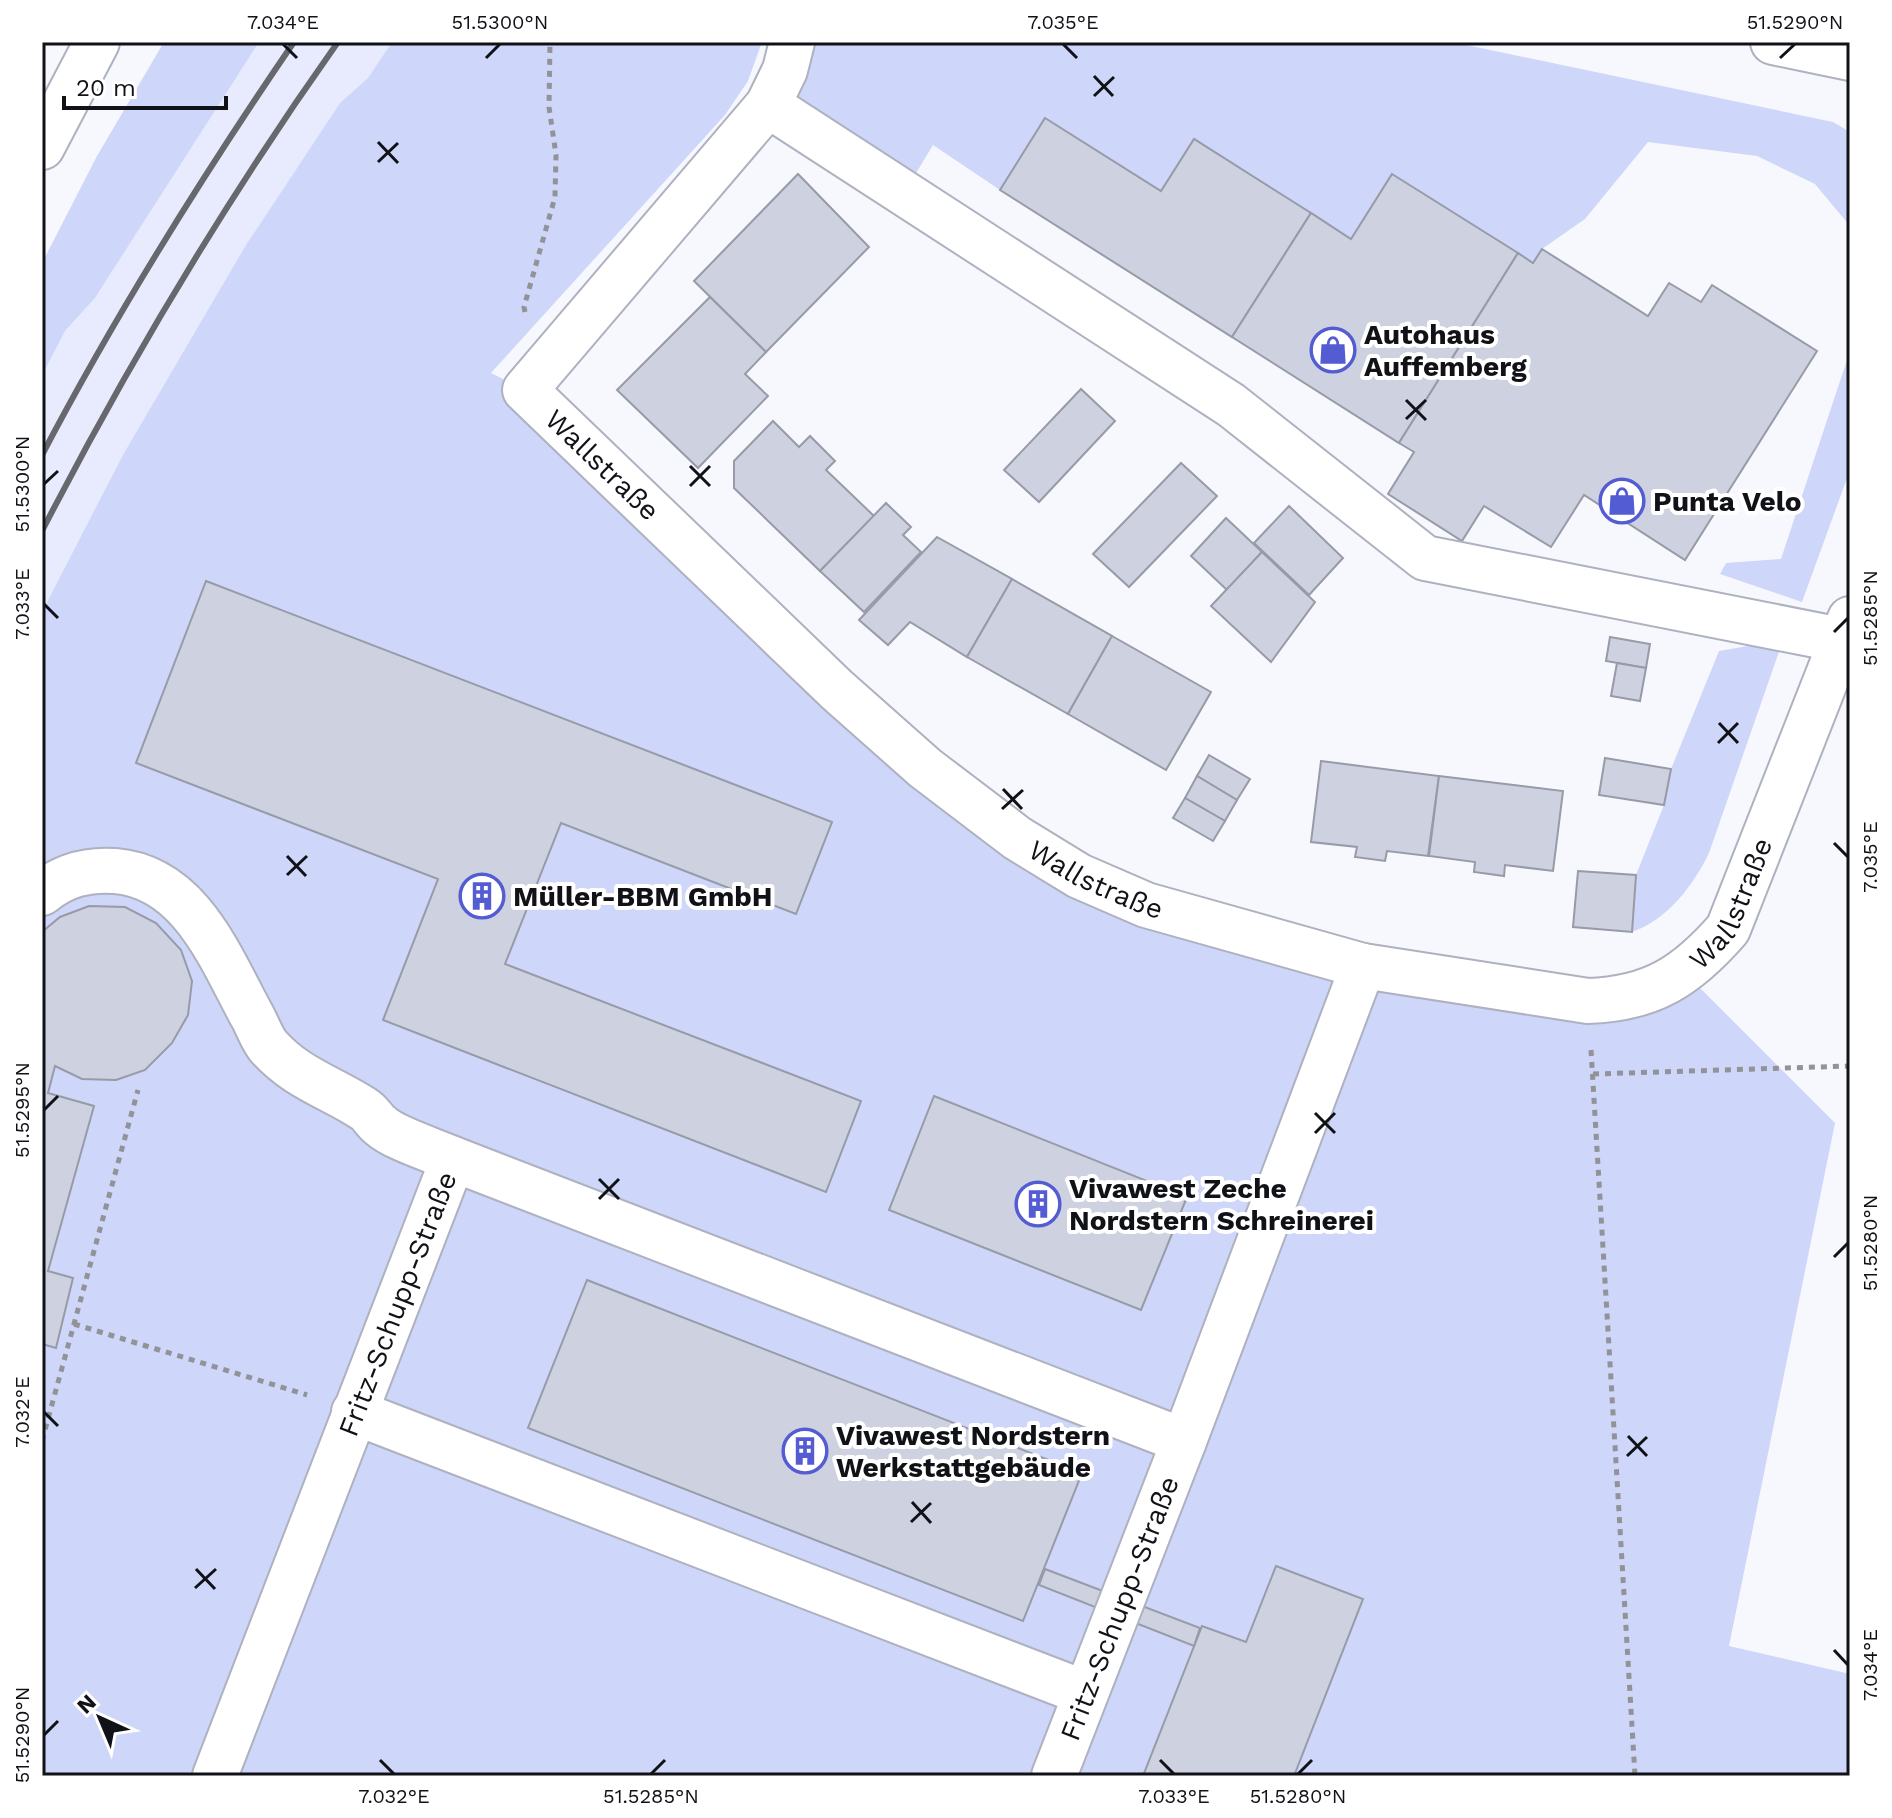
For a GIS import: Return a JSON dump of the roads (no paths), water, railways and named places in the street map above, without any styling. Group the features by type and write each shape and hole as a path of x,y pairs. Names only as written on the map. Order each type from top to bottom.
{"street":[{"path":"42,147 97,42"},
{"name":"Wallstraße","path":"792,42 785,70 768,105 525,390 837,690 925,768 1017,838 1079,876 1146,905 1363,966 1588,1001 1638,996 1660,986 1707,952 1728,929 1846,630"},
{"path":"1773,42 1850,58"},
{"path":"768,105 1231,405 1425,558 1846,630"},
{"path":"42,893 71,875 93,870 127,872 173,894 206,931 266,1044 291,1068 317,1086 368,1111 382,1127 453,1159"},
{"name":"Fritz-Schupp-Straße","path":"1054,1776 1363,966"},
{"name":"Fritz-Schupp-Straße","path":"215,1776 453,1159 1184,1441"},
{"path":"354,1412 1085,1693"}],"railway":[{"path":"42,455 162,245 294,42"},
{"path":"42,531 109,405 181,281 338,42"}],"place":[{"name":"Autohaus Auffemberg","path":"1333,350"},
{"name":"Punta Velo","path":"1622,501"},
{"name":"Müller-BBM GmbH","path":"482,896"},
{"name":"Vivawest Zeche Nordstern Schreinerei","path":"1038,1204"},
{"name":"Vivawest Nordstern Werkstattgebäude","path":"805,1451"}]}
